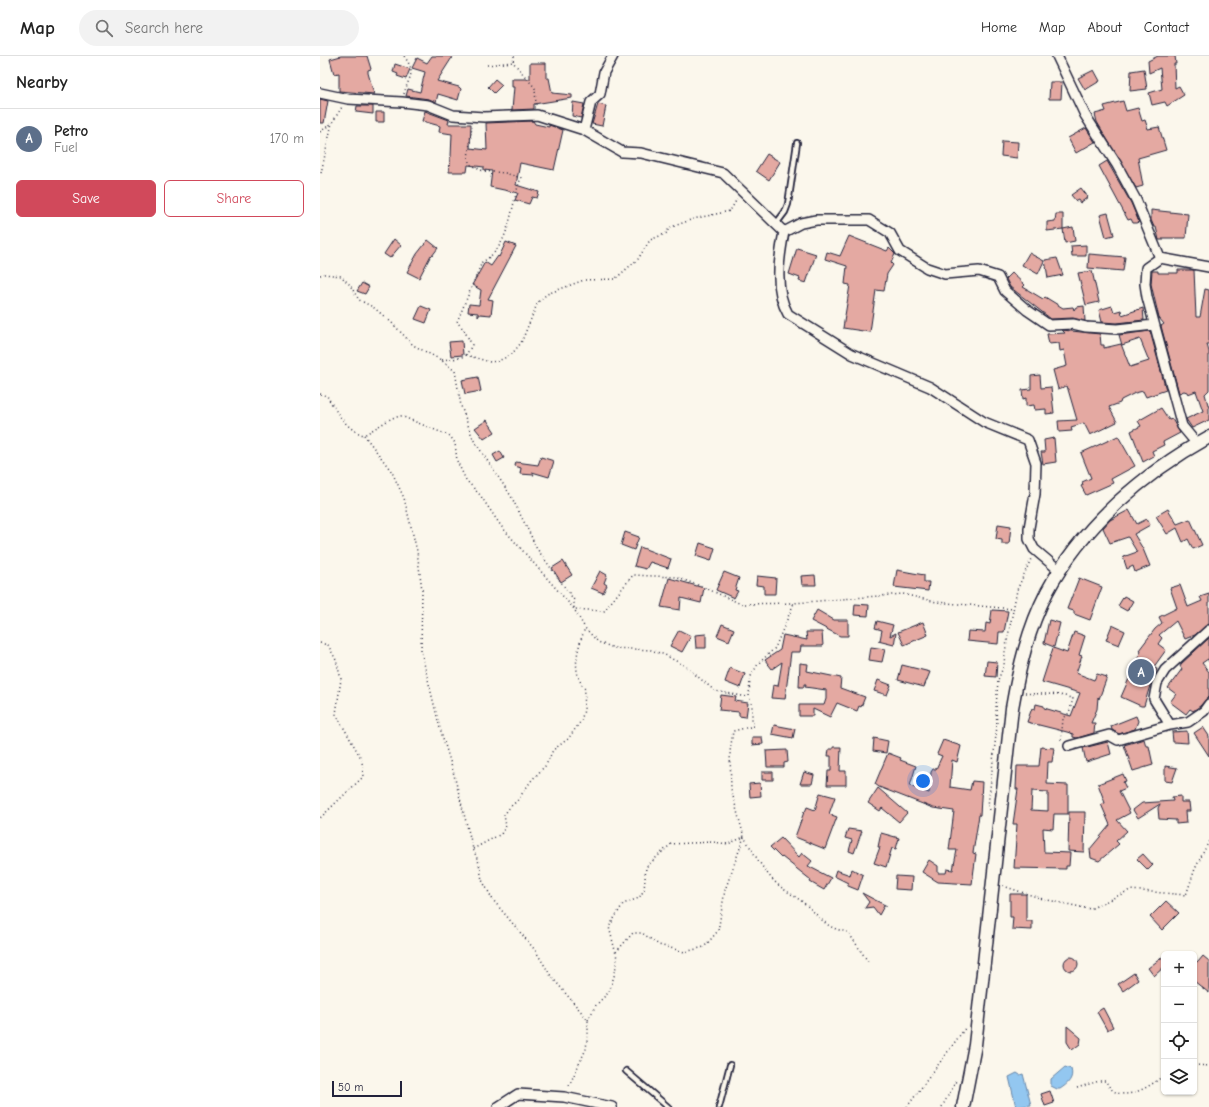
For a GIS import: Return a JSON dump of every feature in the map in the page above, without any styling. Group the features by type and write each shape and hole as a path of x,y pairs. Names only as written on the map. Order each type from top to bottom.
{"main road":[{"path":"963,1107 975,1045 1015,692 1019,668 1031,630 1047,592 1060,571 1083,538 1112,506 1137,486 1209,437"}],"street":[{"path":"584,130 591,102 600,94 604,72 613,56"},
{"path":"1056,56 1085,115 1117,165 1136,200 1160,258"},
{"path":"320,93 348,99 428,105 453,115 537,115 584,130 622,152 641,153 723,173 784,232"},
{"path":"784,232 801,223 816,220 869,220 890,233 900,251 927,268 945,274 980,271 998,277 1005,291 1027,310 1049,325 1073,324 1086,327 1117,329 1154,325"},
{"path":"784,232 779,258 780,288 782,304 788,314 852,354 930,387 984,422 1028,440 1036,462 1036,494 1029,528 1029,539 1034,549 1060,571"},
{"path":"1197,444 1182,426 1154,325 1145,284 1146,268 1160,258 1209,267"},
{"path":"1170,725 1154,699 1157,683 1165,670 1209,630"},
{"path":"1069,746 1108,735 1118,740 1170,725 1188,722 1204,711 1209,704"},
{"path":"498,1107 518,1094 564,1097 612,1107"}],"lane":[{"path":"776,224 785,212 788,204 797,144"},
{"path":"719,1107 730,1065"},
{"path":"626,1071 668,1107"}],"path":[{"path":"402,102 407,81 412,73 410,64 404,56"},
{"path":"514,56 513,62 535,88 537,115"},
{"path":"487,65 513,62"},
{"path":"320,132 332,123 348,99"},
{"path":"441,360 457,359 466,355 472,345 464,330 457,322 482,262 487,259 505,238 521,178 505,173 483,171 470,164 468,159 473,116"},
{"path":"321,173 332,123"},
{"path":"466,355 490,362 498,361 511,355 521,343 538,302 547,294 584,280 615,279 638,259 650,240 668,233 669,228 687,221 730,211 742,191"},
{"path":"320,275 341,276 350,285 359,300 373,307 391,322 413,345 441,360 455,371 461,406 473,439 511,496 532,538 534,546 574,600 574,609"},
{"path":"320,394 327,396 340,416 355,432 364,435 392,472 406,506 418,551 422,590 421,651 427,680 453,770 473,849 479,863 482,880 493,900 535,950 551,976 588,1020"},
{"path":"364,435 392,418 401,416 450,436 455,443 457,461 466,480 480,495 501,526 574,609 585,628 598,642 614,648 651,650 685,666 715,691 749,697"},
{"path":"991,812 988,806 997,726 996,708 998,680 1004,665 1005,652 1017,590 1034,549"},
{"path":"574,609 604,611 633,575 675,577 701,586 741,604 794,603 903,594 936,602 1013,609"},
{"path":"794,603 775,648 758,664 750,678 749,697 752,706 752,722 754,726 733,731 730,752 731,789 744,837 756,859 775,882 805,903 818,918 834,930 848,932 869,963"},
{"path":"473,849 501,834 506,826 504,815 546,765 553,750 568,739 581,720 584,710 585,688 580,682 577,673 577,651 585,628"},
{"path":"320,643 328,645 336,660 341,679 336,714 362,760 363,777 320,818"},
{"path":"1015,692 1046,695 1064,694 1073,699 1069,713 1064,719 1061,740 1069,746"},
{"path":"564,1097 586,1049 588,1020 596,1005 608,992 615,973 617,958 609,927 623,904 639,898 644,890 646,866 671,844 713,842 728,844 744,837"},
{"path":"616,952 633,933 642,933 659,945 685,952 704,947 718,931 726,890 744,837"},
{"path":"994,882 1043,899 1090,909 1130,890 1186,895 1195,870 1209,841"},
{"path":"907,1107 979,1009"},
{"path":"1197,1065 1209,1066"},
{"path":"1077,1088 1099,1081 1106,1081 1109,1089 1116,1094 1136,1094 1161,1077"}],"water":[{"path":"1065,1067 1071,1069 1072,1075 1070,1080 1060,1089 1051,1086 1051,1079"},
{"path":"1017,1073 1020,1075 1023,1074 1031,1105 1016,1107 1009,1077"}],"building":[{"path":"341,56 367,56 371,69 368,70 368,73 374,94 339,91 339,73 334,74 330,59"},
{"path":"432,56 453,56 437,81 459,87 461,89 458,100 438,94 436,102 429,99 406,96 408,89 420,92 425,72 412,68 417,58 427,63"},
{"path":"1158,56 1175,56 1175,88 1179,86 1184,95 1167,106 1165,102 1152,105 1149,93 1162,89 1160,68 1149,73 1148,61"},
{"path":"530,63 546,63 546,78 549,78 552,93 572,95 572,98 534,104 534,109 512,110 514,87 512,87 512,79 530,79"},
{"path":"395,64 410,69 406,79 397,76 398,74 393,72"},
{"path":"1144,69 1147,89 1130,91 1131,71"},
{"path":"1094,70 1100,81 1085,90 1078,78"},
{"path":"495,79 502,85 494,93 488,87"},
{"path":"1050,82 1062,82 1061,99 1049,99"},
{"path":"320,99 328,101 324,123 320,123"},
{"path":"1123,101 1126,111 1138,108 1142,121 1145,120 1148,129 1159,127 1166,150 1138,158 1143,186 1136,188 1097,122 1095,114 1106,111 1104,106"},
{"path":"573,102 584,104 581,118 572,116"},
{"path":"598,104 606,106 602,126 592,124"},
{"path":"357,106 373,106 373,114 356,112"},
{"path":"425,111 449,120 448,124 471,124 470,148 487,150 486,123 533,121 535,124 549,127 549,125 563,130 554,170 520,163 516,185 539,192 537,198 532,197 529,204 515,200 518,193 490,187 492,171 484,170 484,167 468,165 467,172 449,172 452,134 439,132 440,126 422,121"},
{"path":"376,112 384,112 384,122 376,122"},
{"path":"1086,128 1095,142 1076,153 1068,138"},
{"path":"1002,141 1018,142 1017,158 1001,156"},
{"path":"767,154 780,162 769,180 756,171"},
{"path":"1107,161 1131,203 1139,222 1133,223 1131,219 1128,220 1099,166"},
{"path":"1081,188 1088,197 1080,203 1071,195"},
{"path":"1151,210 1188,214 1186,238 1163,238 1163,240 1159,240 1156,227 1154,227 1151,220"},
{"path":"1108,213 1114,235 1106,237 1100,215"},
{"path":"1056,214 1063,214 1063,229 1047,231 1047,222 1055,221"},
{"path":"1073,227 1075,241 1065,243 1063,229"},
{"path":"849,236 887,251 889,248 895,254 891,263 893,265 887,274 884,291 876,290 870,332 843,328 850,285 845,284 847,266 825,259 827,252 840,256"},
{"path":"394,239 401,245 390,258 384,254"},
{"path":"428,240 438,248 432,256 431,255 419,278 407,272 417,254"},
{"path":"506,242 516,246 488,299 493,300 491,315 480,314 478,317 478,313 468,312 469,304 479,305 481,290 472,285 485,262 491,266 498,256 499,257"},
{"path":"1086,245 1086,256 1072,256 1071,246"},
{"path":"797,248 816,254 806,283 799,281 800,278 789,274"},
{"path":"1029,253 1044,261 1038,274 1022,265"},
{"path":"1089,254 1125,257 1123,271 1088,268"},
{"path":"1057,258 1063,275 1048,278 1045,260"},
{"path":"1178,270 1194,270 1196,317 1200,317 1205,289 1209,290 1209,344 1207,344 1209,352 1209,390 1205,394 1209,408 1209,420 1192,428 1186,419 1203,411 1196,391 1188,394 1184,391 1179,393 1161,326 1164,324 1159,318 1151,284 1152,271 1158,271 1158,273 1178,273"},
{"path":"1092,271 1099,302 1086,305 1078,273"},
{"path":"1012,273 1025,285 1023,287 1043,299 1045,297 1063,308 1073,307 1074,310 1076,307 1084,306 1085,321 1073,318 1051,319 1010,287 1006,279"},
{"path":"362,283 369,287 365,294 357,291"},
{"path":"421,306 431,310 426,323 415,319"},
{"path":"1112,306 1114,312 1121,310 1122,315 1143,308 1144,320 1117,323 1102,322 1099,310"},
{"path":"1062,330 1100,334 1101,345 1104,345 1104,348 1121,344 1130,367 1149,361 1140,339 1122,345 1119,335 1150,331 1166,390 1146,397 1143,391 1135,393 1121,400 1120,403 1109,407 1117,422 1090,435 1084,423 1071,427 1072,431 1059,432 1058,421 1077,420 1067,386 1058,389 1053,370 1067,366 1064,350 1060,351 1059,343 1049,344 1047,334 1065,333"},
{"path":"462,341 463,355 451,356 449,342"},
{"path":"1040,375 1041,388 1051,387 1054,413 1046,414 1046,409 1035,410 1034,405 1026,406 1026,398 1023,399 1022,390 1031,389 1031,376"},
{"path":"478,377 481,391 465,394 462,380"},
{"path":"1161,408 1169,420 1172,419 1180,433 1163,442 1164,445 1152,451 1154,456 1143,462 1131,431 1141,426 1138,421"},
{"path":"487,420 495,432 484,439 475,428"},
{"path":"1118,436 1135,466 1111,479 1113,483 1086,495 1081,486 1083,485 1082,482 1091,478 1081,453"},
{"path":"1054,438 1056,462 1043,464 1041,452 1045,452 1044,440"},
{"path":"500,451 504,458 497,462 493,455"},
{"path":"541,457 554,461 549,477 532,472 534,475 520,474 521,468 515,466 516,462 538,465"},
{"path":"1168,509 1177,524 1190,519 1202,545 1193,549 1188,539 1183,542 1177,528 1167,534 1156,516"},
{"path":"1129,510 1137,524 1147,519 1150,525 1134,534 1143,549 1150,566 1135,572 1133,566 1127,569 1123,557 1137,552 1128,537 1110,543 1103,528 1110,520"},
{"path":"998,524 1011,526 1009,544 1002,544 1002,540 996,539"},
{"path":"625,532 639,537 634,550 621,545"},
{"path":"700,543 715,548 711,561 696,556"},
{"path":"640,547 671,559 668,568 650,562 646,569 634,566"},
{"path":"563,561 572,575 561,582 552,568"},
{"path":"897,570 924,575 924,582 929,582 928,591 894,587"},
{"path":"600,571 607,575 604,583 607,585 603,593 591,588"},
{"path":"724,572 739,578 735,590 738,591 734,598 716,590"},
{"path":"815,575 816,585 802,585 801,576"},
{"path":"757,576 776,578 775,594 764,594 764,586 756,585"},
{"path":"669,578 704,588 701,603 681,598 680,610 661,607"},
{"path":"1079,578 1102,587 1090,620 1074,614 1074,611 1067,609"},
{"path":"1180,585 1188,607 1202,601 1200,597 1209,594 1209,624 1195,635 1185,639 1176,621 1159,635 1162,638 1158,644 1166,650 1153,668 1157,669 1151,682 1144,706 1141,706 1121,697 1141,651 1139,650 1155,629 1162,623 1159,617 1177,608 1170,588"},
{"path":"1124,596 1133,601 1127,611 1118,606"},
{"path":"855,604 869,605 868,616 854,615"},
{"path":"817,610 834,620 848,620 848,636 840,636 811,621"},
{"path":"992,610 1008,611 1004,632 999,632 998,644 967,641 968,631 985,632 986,623 990,624"},
{"path":"1049,620 1060,623 1054,647 1044,643"},
{"path":"877,621 893,625 890,636 896,633 894,645 878,641 880,640 882,630 875,628"},
{"path":"923,622 928,635 904,645 898,632"},
{"path":"722,624 734,629 729,641 717,636"},
{"path":"1112,625 1125,631 1119,645 1106,640"},
{"path":"679,630 691,636 682,652 670,646"},
{"path":"806,632 822,632 823,646 801,646 800,652 791,652 785,699 771,698 773,685 778,686 782,662 772,669 765,660 780,650 783,635 807,640"},
{"path":"1074,632 1085,636 1079,655 1082,656 1076,673 1094,680 1097,674 1107,677 1099,699 1098,697 1097,709 1091,723 1095,723 1094,733 1077,738 1073,737 1073,734 1067,732 1027,722 1032,708 1035,709 1036,704 1071,716 1080,693 1042,682 1053,648 1067,653"},
{"path":"706,634 706,648 696,648 695,635"},
{"path":"1209,638 1209,662 1208,659 1202,663 1209,672 1209,696 1200,706 1193,711 1190,709 1186,714 1170,702 1176,694 1168,688 1182,669 1180,666 1181,664"},
{"path":"871,647 885,649 882,662 869,660"},
{"path":"987,661 997,662 996,677 985,676"},
{"path":"800,663 808,664 807,671 841,678 840,688 865,697 861,707 859,706 857,711 837,703 830,717 813,709 813,716 799,716 799,705 824,705 826,699 826,690 805,687 806,684 804,684 804,687 799,687"},
{"path":"902,665 930,672 924,687 898,680"},
{"path":"730,668 745,674 740,688 725,682"},
{"path":"878,680 891,685 887,695 874,691"},
{"path":"721,695 736,697 735,701 748,703 746,717 739,716 739,712 719,710"},
{"path":"1136,716 1138,721 1135,729 1119,734 1112,730 1111,726"},
{"path":"774,725 795,729 793,738 772,734"},
{"path":"1203,727 1209,736 1209,756 1194,733"},
{"path":"1187,731 1188,743 1173,742 1172,732"},
{"path":"752,737 762,737 763,744 752,745"},
{"path":"874,738 888,741 886,753 873,751"},
{"path":"1144,739 1146,746 1149,746 1153,765 1133,771 1124,745"},
{"path":"943,740 961,746 957,762 952,760 950,787 970,790 972,781 982,782 980,815 973,853 976,854 972,884 938,882 922,872 929,860 938,866 938,873 946,873 947,869 953,870 957,850 949,850 954,811 933,808 879,787 875,784 888,753 901,758 900,760 916,766 910,786 929,793 931,772 933,769 936,769 942,756 937,754"},
{"path":"1108,742 1111,754 1086,762 1083,748"},
{"path":"833,747 841,747 840,771 846,771 846,785 827,785 828,771 831,771 831,756 828,756 829,749 833,749"},
{"path":"1041,747 1054,748 1052,762 1048,762 1047,784 1068,785 1068,814 1054,814 1053,829 1043,828 1044,852 1070,853 1069,866 1066,866 1066,869 1014,868 1017,824 1013,824 1018,789 1016,789 1017,766 1039,766","holes":["1032,791 1048,792 1048,811 1031,810"]},
{"path":"787,750 788,762 784,763 784,767 767,767 766,751"},
{"path":"1165,766 1177,768 1172,782 1165,781"},
{"path":"762,772 773,772 773,780 762,780"},
{"path":"804,772 814,775 812,784 800,784"},
{"path":"1123,774 1126,781 1123,782 1126,788 1119,791 1130,813 1117,820 1127,831 1116,841 1119,844 1099,861 1091,858 1090,849 1110,825 1101,804 1105,803 1098,784"},
{"path":"760,783 761,796 750,797 749,784"},
{"path":"878,788 907,813 899,822 882,808 880,811 868,803"},
{"path":"820,793 835,797 829,814 837,817 825,849 795,837 804,812 807,807 815,810"},
{"path":"1181,796 1181,802 1189,802 1190,811 1185,811 1186,823 1176,824 1176,820 1159,819 1158,808 1160,804 1138,818 1133,810 1142,803 1173,801 1172,797"},
{"path":"1069,812 1085,812 1084,852 1068,851"},
{"path":"848,829 862,831 854,853 849,851 852,840 845,838"},
{"path":"881,833 899,838 896,849 892,848 886,867 874,863 880,847 878,847"},
{"path":"781,838 799,857 802,853 812,861 808,866 831,878 824,890 810,882 811,880 782,857 781,858 770,847"},
{"path":"1143,854 1153,865 1148,870 1137,859"},
{"path":"852,869 863,875 858,890 848,886 848,883 834,876 836,870 850,875"},
{"path":"896,876 912,877 911,890 895,889"},
{"path":"862,893 887,906 884,906 879,915 873,907 865,908 869,902"},
{"path":"1010,894 1026,894 1026,921 1032,921 1032,930 1012,929 1013,917 1010,917"},
{"path":"1166,901 1179,913 1162,930 1150,917"},
{"path":"1203,956 1209,961 1209,993 1197,983 1197,961 1198,962"},
{"path":"1068,957 1074,957 1078,961 1078,967 1074,971 1068,971 1064,967 1064,961"},
{"path":"1161,958 1161,970 1154,976 1148,968"},
{"path":"1134,973 1138,980 1123,991 1118,984"},
{"path":"1103,1008 1113,1027 1107,1030 1097,1012"},
{"path":"1067,1026 1081,1038 1080,1044 1072,1050 1067,1042"},
{"path":"1050,1091 1054,1103 1045,1106 1041,1094"}],"place":[{"name":"Petro","path":"1141,672"}]}
